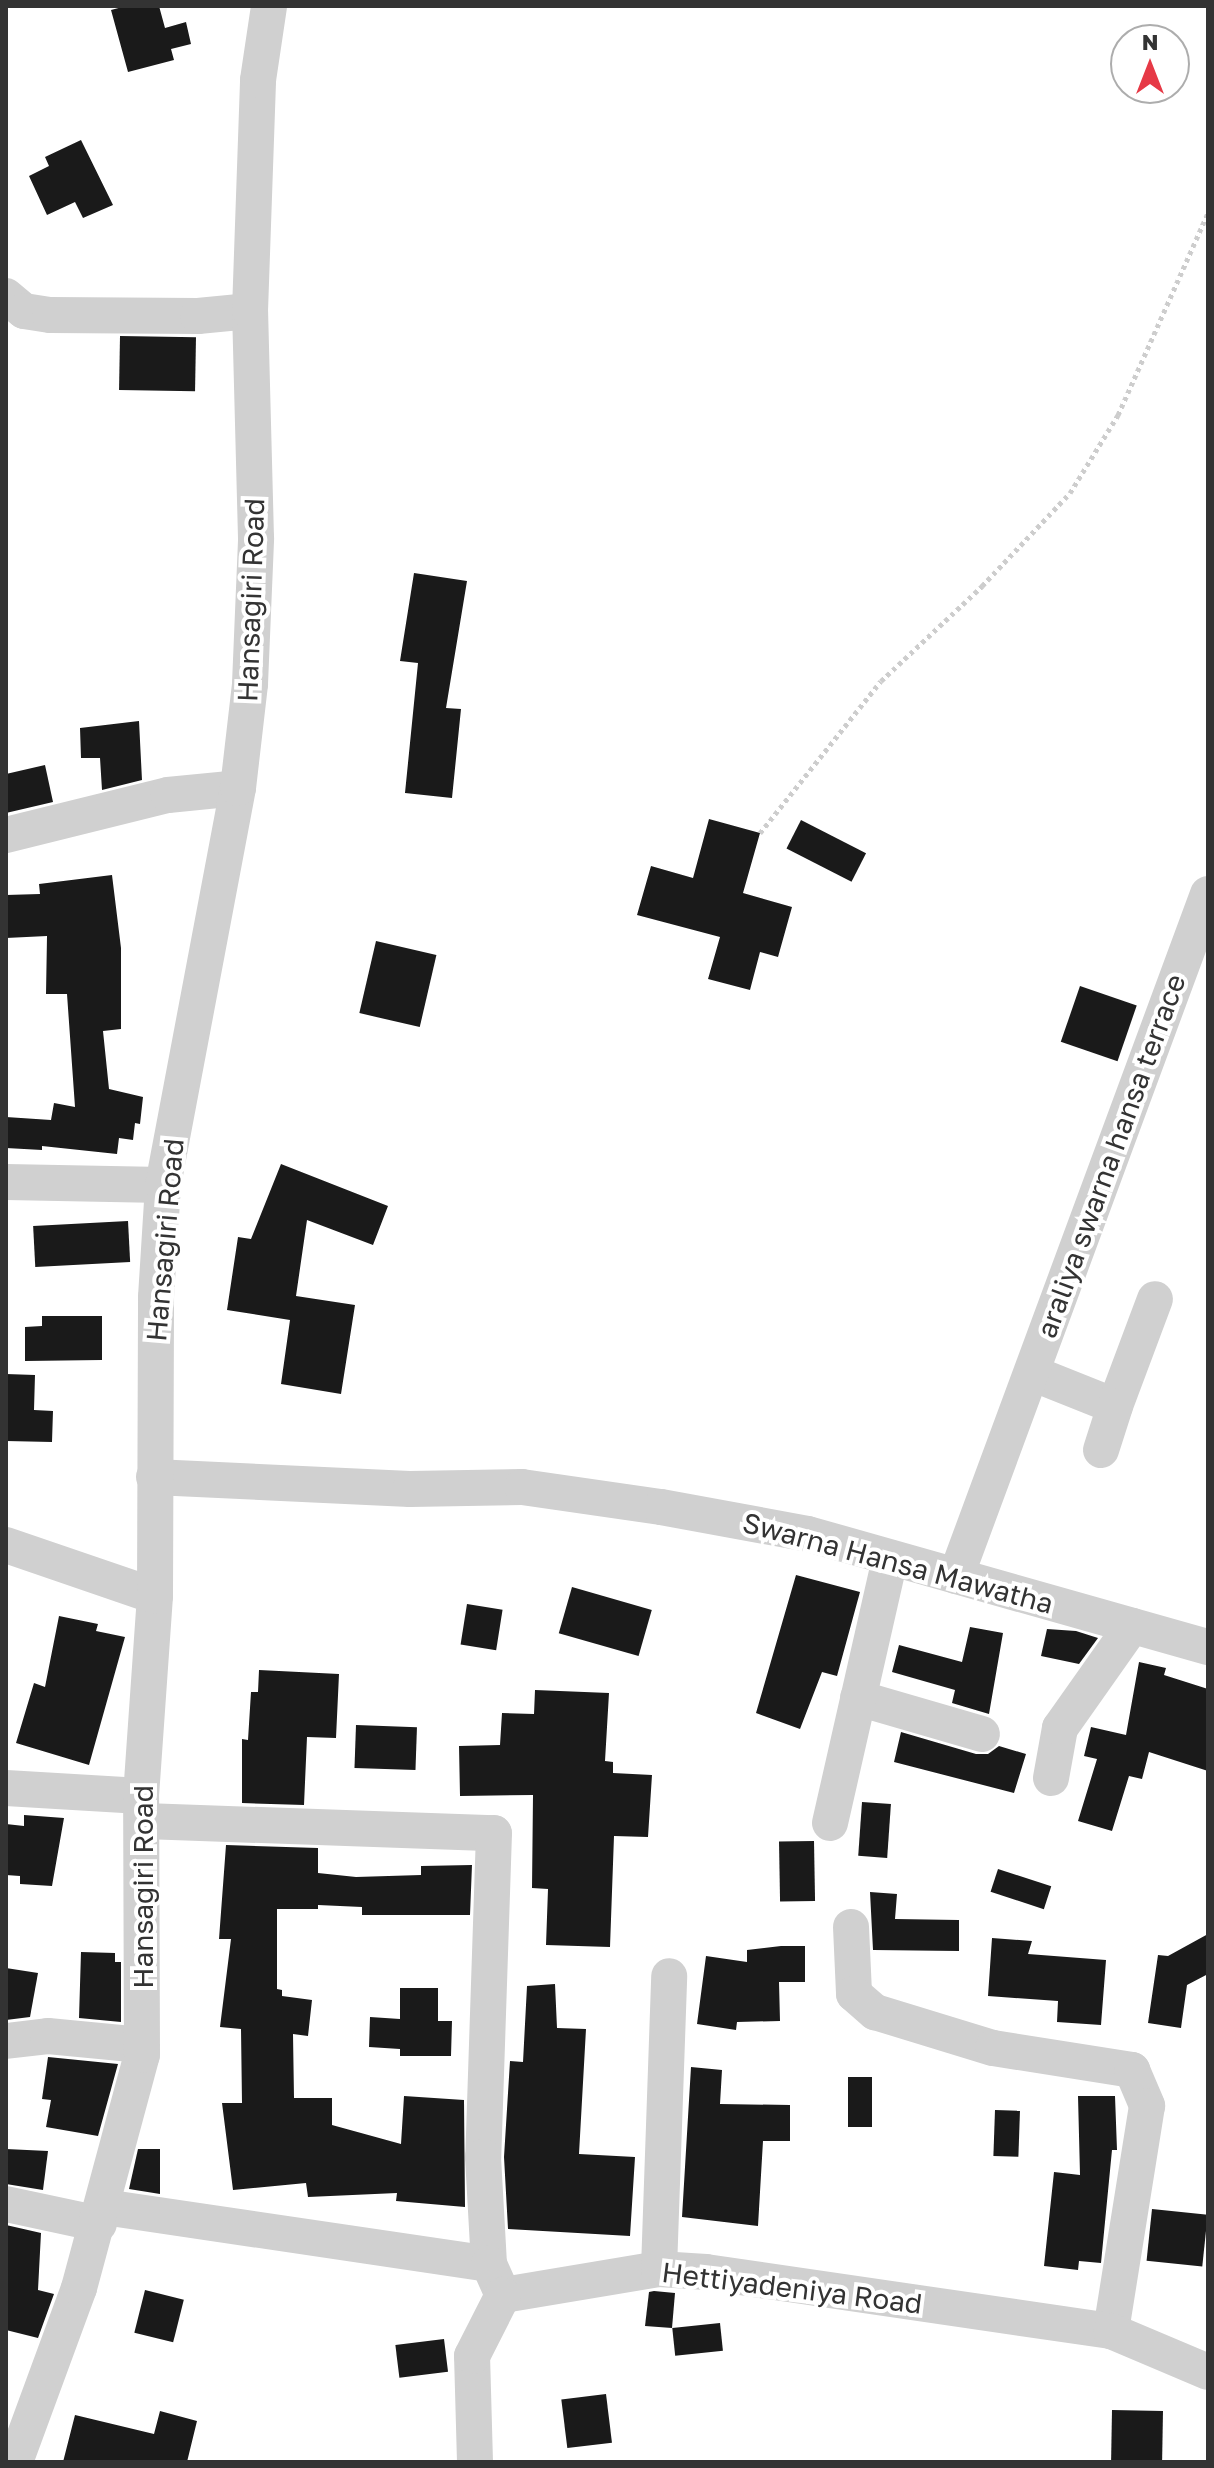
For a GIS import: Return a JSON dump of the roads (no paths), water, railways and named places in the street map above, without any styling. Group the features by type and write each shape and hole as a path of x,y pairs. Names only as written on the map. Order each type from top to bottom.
{"street":[{"name":"Hansagiri Road","path":"15,2462 102,2216 142,2045 142,1808 155,1596 154,1477 163,1185 238,788 250,684 256,538 250,311 258,80 269,6"},
{"path":"6,296 24,311 50,315 198,316 250,311"},
{"path":"6,835 168,795 238,788"},
{"name":"araliya swarna hansa terrace","path":"956,1576 1208,894"},
{"path":"6,1182 163,1185"},
{"path":"1101,1450 1155,1299"},
{"name":"araliya swarna hansa terrace","path":"1032,1373 1115,1406"},
{"name":"Swarna Hansa Mawatha","path":"154,1477 410,1489 522,1487 808,1534 1208,1647"},
{"path":"6,1545 155,1596"},
{"path":"830,1823 890,1558"},
{"path":"1051,1778 1060,1728 1132,1626"},
{"path":"858,1698 982,1734"},
{"path":"6,1788 142,1808 494,1833 483,2157 496,2280 472,2356 475,2462"},
{"path":"851,1927 854,1994 875,2012 993,2048 1132,2070 1147,2106 1111,2331"},
{"path":"659,2269 669,1976"},
{"path":"6,2041 48,2036 142,2045"},
{"name":"Hettiyadeniya Road","path":"6,2204 102,2216 496,2280 659,2269 1111,2331 1208,2372"}]}
